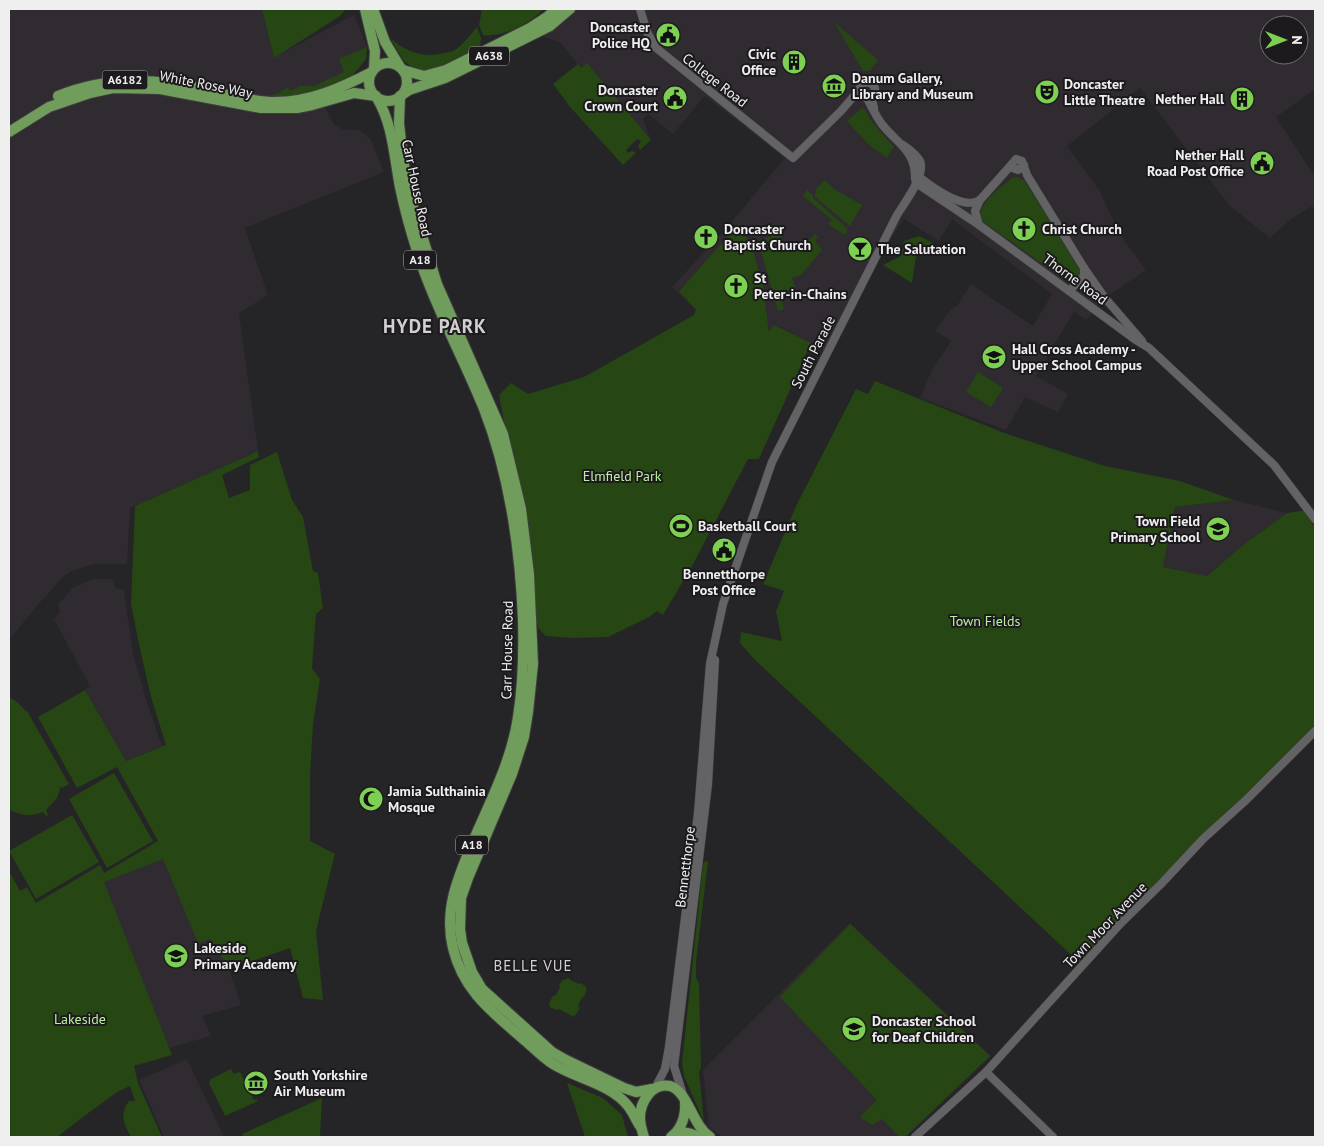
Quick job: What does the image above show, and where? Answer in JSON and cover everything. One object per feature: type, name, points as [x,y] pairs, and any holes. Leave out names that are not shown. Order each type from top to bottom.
[{"type":"highway","points":[[365,9],[375,51],[370,88],[377,97],[388,101],[402,95],[407,79],[385,42],[373,9]]},
{"type":"highway","name":"A638","points":[[401,69],[424,76],[446,70],[530,28],[556,9]]},
{"type":"highway","name":"A638","points":[[402,95],[409,90],[445,78],[550,26],[570,9]]},
{"type":"highway","points":[[373,70],[386,63],[393,64],[401,69]]},
{"type":"highway","name":"White Rose Way","points":[[9,123],[52,98],[94,84],[145,80],[169,82],[249,100],[274,102],[304,100],[317,96],[373,70]]},
{"type":"highway","name":"White Rose Way","points":[[9,132],[49,107],[90,93],[113,88],[160,88],[261,108],[297,108],[354,93],[377,97]]},
{"type":"highway","name":"Carr House Road","points":[[402,95],[399,114],[401,140],[412,203],[422,241],[437,284],[503,434],[519,501],[529,574],[533,664],[524,737],[512,774],[461,898],[460,929],[462,943],[472,972],[482,989],[552,1052],[624,1088],[636,1092],[668,1086],[675,1088],[684,1096]]},
{"type":"highway","name":"Carr House Road","points":[[377,97],[383,106],[389,124],[400,187],[420,261],[484,410],[498,450],[506,480],[519,553],[524,644],[523,680],[515,735],[494,792],[459,874],[453,894],[450,928],[453,948],[458,964],[469,986],[476,997],[488,1009],[552,1063],[609,1090],[623,1100],[630,1108],[641,1133],[650,1137]]},
{"type":"highway","points":[[641,1133],[640,1116],[642,1106],[654,1089]]},
{"type":"highway","points":[[672,1136],[679,1129],[683,1119],[685,1108],[684,1096]]},
{"type":"highway","points":[[684,1096],[695,1120],[710,1137]]},
{"type":"highway","points":[[672,1136],[690,1132],[698,1137]]},
{"type":"street","name":"College Road","points":[[640,9],[646,32],[659,51],[793,158],[801,148],[841,111]]},
{"type":"street","points":[[871,82],[876,88],[868,97],[858,99],[841,111],[864,83],[871,82]]},
{"type":"street","points":[[859,90],[860,94],[868,97],[882,124],[902,145],[914,153],[920,161],[915,177],[947,196],[974,203],[980,200]]},
{"type":"street","name":"Thorne Road","points":[[980,200],[1012,164],[1013,168],[1017,170],[1024,165],[1030,181],[1084,268],[1114,311],[1145,344],[1274,465],[1315,519]]},
{"type":"street","name":"South Parade","points":[[766,475],[915,177]]},
{"type":"street","name":"Thorne Road","points":[[915,177],[1136,340],[1145,344]]},
{"type":"street","points":[[979,225],[975,211],[980,200]]},
{"type":"street","points":[[1069,291],[1084,276],[1084,268]]},
{"type":"street","name":"Bennetthorpe","points":[[654,1089],[665,1069],[669,1047],[698,813],[710,664],[723,604],[766,475]]},
{"type":"street","name":"Bennetthorpe","points":[[684,1096],[674,1066],[708,784],[716,641]]},
{"type":"street","name":"Town Moor Avenue","points":[[915,1137],[986,1072],[1120,924],[1203,839],[1245,801],[1315,731]]},
{"type":"street","points":[[986,1072],[1053,1137]]},
{"type":"shaded area","points":[[9,9],[262,9],[274,57],[354,15],[367,47],[366,58],[359,69],[351,75],[324,105],[334,125],[342,129],[357,130],[371,140],[384,172],[245,228],[268,295],[239,313],[258,451],[130,508],[127,564],[93,564],[70,572],[62,578],[9,640]]},
{"type":"shaded area","points":[[556,9],[1315,9],[1315,89],[1276,117],[1315,177],[1315,207],[1310,207],[1290,220],[1270,238],[1229,205],[1140,88],[1067,146],[1099,190],[1121,236],[1146,270],[1105,298],[1086,320],[1074,311],[1036,376],[1068,394],[1058,412],[1025,397],[1006,430],[920,398],[931,372],[951,341],[935,331],[951,309],[957,306],[971,284],[1033,326],[1052,294],[952,219],[939,241],[904,219],[873,265],[827,353],[775,325],[769,333],[763,285],[707,261],[679,290],[696,310],[672,287],[722,233],[785,158],[705,96],[673,134],[648,114],[643,119],[651,140],[586,64],[581,68],[560,42],[533,33]]},
{"type":"shaded area","name":"Town Field Primary School","points":[[1234,500],[1287,513],[1243,545],[1207,576],[1163,567],[1175,507]]},
{"type":"shaded area","points":[[93,579],[112,579],[116,588],[124,590],[133,654],[162,746],[126,761],[85,690],[90,686],[54,619],[60,612],[58,605],[74,587]]},
{"type":"shaded area","name":"Lakeside Primary Academy","points":[[164,858],[198,942],[210,939],[229,969],[241,1005],[202,1016],[211,1036],[169,1048],[103,882]]},
{"type":"shaded area","name":"Doncaster School for Deaf Children","points":[[850,923],[991,1056],[906,1137],[722,1137],[709,1127],[703,1070]]},
{"type":"shaded area","points":[[187,1059],[224,1137],[164,1137],[139,1080]]},
{"type":"green space","points":[[262,9],[346,9],[340,16],[274,58]]},
{"type":"green space","points":[[482,9],[543,9],[532,19],[507,32],[483,35],[479,25]]},
{"type":"green space","points":[[834,22],[878,60],[870,71],[863,71]]},
{"type":"green space","points":[[477,27],[481,38],[480,49],[433,71],[413,68],[404,61],[390,38],[415,53],[429,55],[455,50]]},
{"type":"green space","points":[[367,47],[366,59],[349,79],[313,95],[269,98],[271,95],[277,94],[288,87],[290,91],[300,86],[314,86],[344,72],[339,59]]},
{"type":"green space","points":[[587,63],[651,140],[640,150],[638,146],[641,141],[637,139],[626,150],[628,153],[632,151],[636,153],[623,165],[571,108],[553,84],[578,64],[581,68]]},
{"type":"green space","points":[[862,108],[894,147],[887,158],[868,144],[847,121]]},
{"type":"green space","points":[[1017,177],[1025,181],[1080,270],[1077,280],[1069,283],[984,222],[980,217],[984,205],[997,190],[1012,178]]},
{"type":"green space","points":[[825,180],[834,189],[862,205],[850,226],[815,197],[816,189]]},
{"type":"green space","points":[[807,190],[813,195],[813,198],[848,229],[845,235],[828,224],[832,220],[803,196]]},
{"type":"green space","name":"Elmfield Park","points":[[739,224],[752,248],[763,285],[769,332],[774,325],[811,343],[759,459],[748,459],[691,568],[663,615],[657,611],[649,617],[608,637],[573,638],[546,636],[539,629],[531,605],[521,513],[499,395],[511,383],[528,394],[584,377],[694,315],[696,310],[679,291]]},
{"type":"green space","points":[[774,224],[786,246],[794,242],[807,241],[815,234],[818,237],[815,241],[822,250],[801,275],[792,278],[795,288],[780,293],[784,309],[778,311],[758,241],[772,236],[769,227]]},
{"type":"green space","points":[[919,236],[935,244],[932,252],[922,253],[916,257],[912,283],[883,265],[901,256],[904,241]]},
{"type":"green space","points":[[978,372],[1003,388],[991,407],[966,392]]},
{"type":"green space","name":"Town Fields","points":[[875,381],[1004,433],[1105,466],[1180,481],[1234,500],[1175,507],[1163,567],[1207,576],[1243,545],[1287,513],[1307,510],[1315,528],[1315,725],[1245,801],[1081,964],[755,660],[740,643],[741,632],[782,641],[776,611],[784,591],[763,584],[797,504],[856,389],[868,394]]},
{"type":"green space","name":"Lakeside","points":[[258,451],[259,457],[222,475],[229,498],[250,490],[250,465],[277,452],[292,500],[303,517],[313,571],[318,573],[323,608],[316,614],[312,668],[320,679],[313,725],[310,776],[310,841],[335,854],[316,931],[323,1000],[303,998],[290,948],[229,969],[210,939],[198,943],[163,859],[104,882],[172,1055],[134,1066],[138,1083],[162,1137],[131,1137],[123,1115],[129,1101],[135,1101],[130,1086],[117,1092],[57,1137],[9,1137],[9,871],[20,891],[27,887],[36,903],[100,865],[104,873],[158,841],[117,767],[77,788],[38,717],[85,690],[126,761],[166,745],[151,697],[131,604],[135,506]]},
{"type":"green space","points":[[9,697],[27,711],[69,784],[62,788],[61,786],[57,798],[46,810],[48,815],[46,816],[43,812],[26,815],[9,809]]},
{"type":"green space","points":[[114,773],[153,841],[107,868],[69,799]]},
{"type":"green space","points":[[72,815],[99,862],[36,899],[9,851]]},
{"type":"green space","points":[[708,861],[696,962],[696,978],[699,983],[701,1067],[699,1072],[704,1122],[684,1076],[682,1063],[703,864]]},
{"type":"green space","points":[[850,924],[990,1056],[905,1137],[899,1137],[882,1119],[872,1125],[860,1117],[877,1100],[780,997]]},
{"type":"green space","points":[[569,978],[579,984],[581,983],[587,989],[578,1006],[580,1008],[574,1017],[559,1009],[556,1010],[550,1007],[549,1003],[553,996],[556,995],[560,987],[559,985],[563,980]]},
{"type":"green space","points":[[231,1069],[234,1074],[240,1072],[254,1100],[257,1099],[258,1101],[225,1116],[209,1083],[211,1079]]},
{"type":"green space","points":[[567,1083],[603,1098],[622,1115],[628,1137],[585,1137]]},
{"type":"green space","points":[[322,1098],[320,1137],[244,1137],[242,1134]]},
{"type":"place","name":"Doncaster Police HQ","points":[[668,35]]},
{"type":"place","name":"Civic Office","points":[[794,62]]},
{"type":"place","name":"Danum Gallery, Library and Museum","points":[[834,86]]},
{"type":"place","name":"Doncaster Little Theatre","points":[[1047,92]]},
{"type":"place","name":"Doncaster Crown Court","points":[[675,98]]},
{"type":"place","name":"Nether Hall","points":[[1242,99]]},
{"type":"place","name":"Nether Hall Road Post Office","points":[[1262,163]]},
{"type":"place","name":"Christ Church","points":[[1024,229]]},
{"type":"place","name":"Doncaster Baptist Church","points":[[706,237]]},
{"type":"place","name":"The Salutation","points":[[860,249]]},
{"type":"place","name":"St Peter-in-Chains","points":[[736,286]]},
{"type":"place","name":"Hall Cross Academy - Upper School Campus","points":[[994,357]]},
{"type":"place","name":"Basketball Court","points":[[681,526]]},
{"type":"place","name":"Town Field Primary School","points":[[1218,529]]},
{"type":"place","name":"Bennetthorpe Post Office","points":[[724,550]]},
{"type":"place","name":"Jamia Sulthainia Mosque","points":[[371,799]]},
{"type":"place","name":"Lakeside Primary Academy","points":[[176,956]]},
{"type":"place","name":"Doncaster School for Deaf Children","points":[[854,1029]]},
{"type":"place","name":"South Yorkshire Air Museum","points":[[256,1083]]},
{"type":"district","name":"HYDE PARK","points":[[435,326]]},
{"type":"district","name":"BELLE VUE","points":[[533,966]]}]
